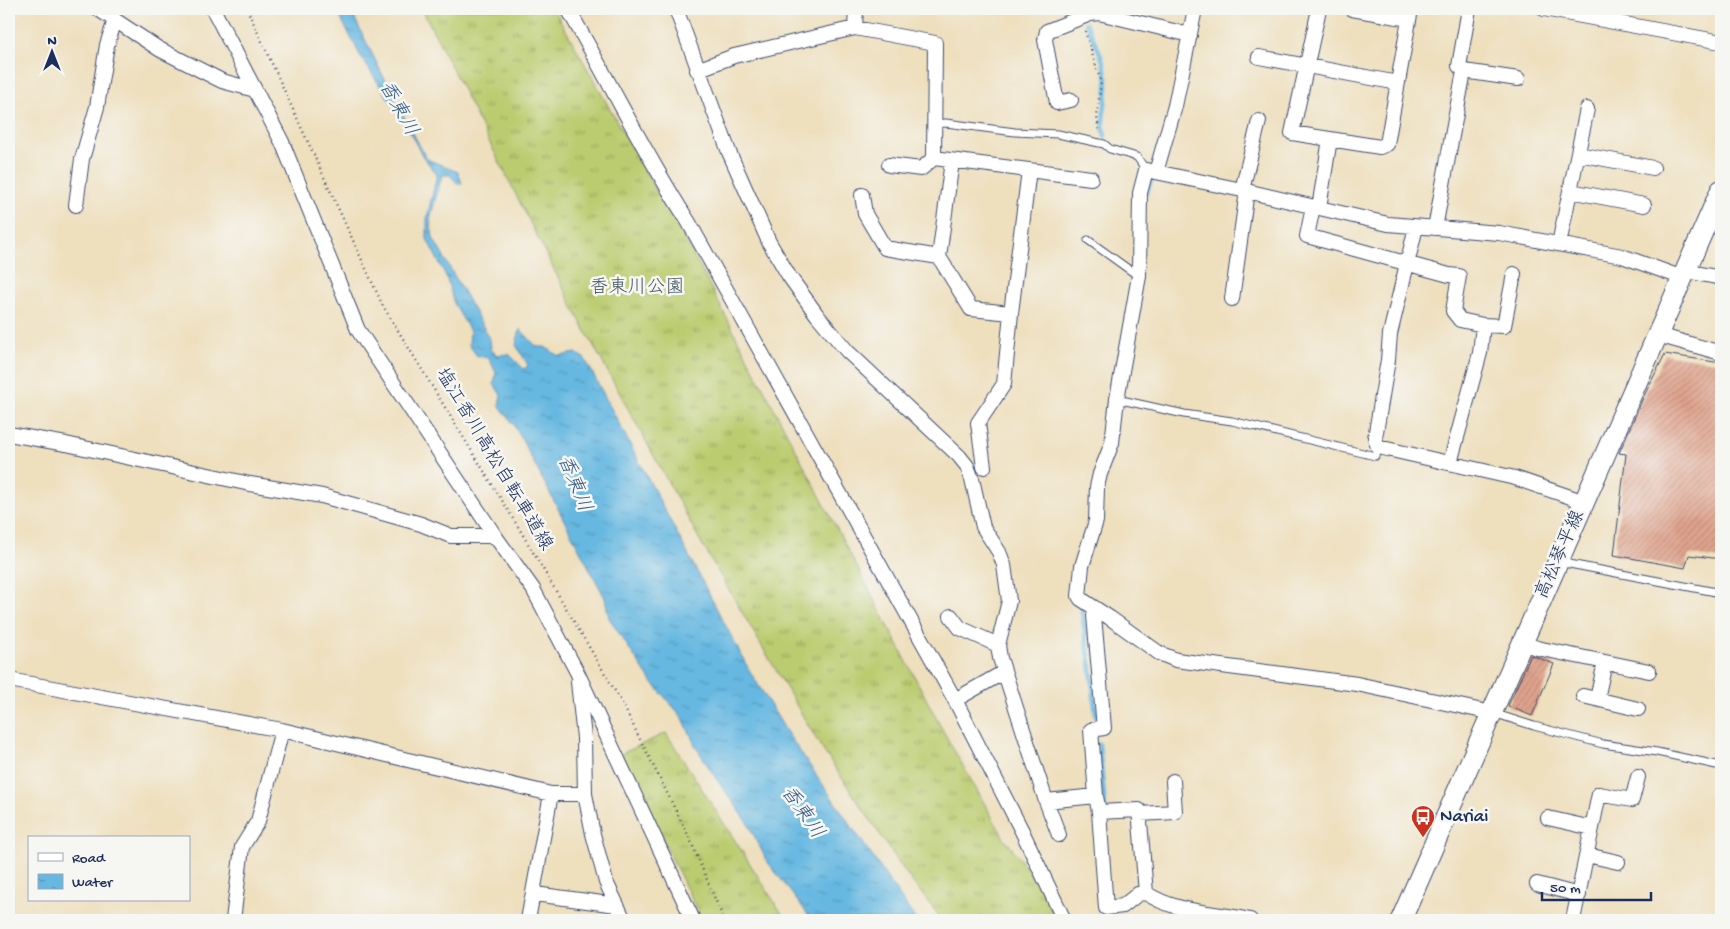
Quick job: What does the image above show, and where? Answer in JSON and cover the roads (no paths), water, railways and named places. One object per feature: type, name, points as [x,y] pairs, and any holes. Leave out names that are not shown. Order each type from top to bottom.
[{"type":"main road","name":"高松琴平線","points":[[1401,920],[1721,190]]},
{"type":"street","points":[[98,9],[159,49],[222,81],[255,90]]},
{"type":"street","points":[[213,9],[282,142],[358,330],[495,536],[533,589],[577,672],[693,920]]},
{"type":"street","points":[[568,9],[601,66],[661,179],[693,229],[956,700],[1064,920]]},
{"type":"street","points":[[676,9],[729,152],[754,212],[769,242],[790,276],[817,315],[847,351],[967,466],[983,527],[999,552],[1004,565],[1008,601],[998,645],[1004,672],[1059,835]]},
{"type":"street","points":[[855,28],[856,9]]},
{"type":"street","points":[[1195,9],[1175,106],[1151,171],[1140,193],[1139,276],[1121,400],[1112,443],[1100,474],[1096,521],[1082,566],[1079,596],[1159,653],[1176,660],[1357,684],[1492,713]]},
{"type":"street","points":[[1320,9],[1292,133],[1380,147],[1387,144],[1410,14],[1352,9]]},
{"type":"street","points":[[1469,9],[1459,66],[1464,71],[1518,79]]},
{"type":"street","points":[[1544,9],[1721,42]]},
{"type":"street","points":[[1071,100],[1057,103],[1045,40],[1047,31],[1090,14],[1100,13],[1190,35]]},
{"type":"street","points":[[76,205],[82,159],[97,107],[107,45],[116,20]]},
{"type":"street","points":[[698,70],[743,54],[855,28],[935,42],[934,158]]},
{"type":"street","points":[[1259,57],[1398,83]]},
{"type":"street","points":[[1435,228],[1464,71]]},
{"type":"street","points":[[1559,244],[1587,109]]},
{"type":"street","points":[[1232,299],[1244,190],[1259,121]]},
{"type":"street","points":[[1330,139],[1316,207],[1307,236],[1459,276],[1453,311],[1460,320],[1483,325],[1504,326],[1514,274]]},
{"type":"street","points":[[1578,154],[1653,168]]},
{"type":"street","points":[[890,165],[920,169],[934,158],[1091,178]]},
{"type":"street","points":[[952,161],[939,257],[971,309],[1011,314]]},
{"type":"street","points":[[984,467],[978,423],[1004,384],[1029,170]]},
{"type":"street","points":[[1151,171],[1244,190],[1388,224],[1499,233],[1622,256],[1684,274],[1721,278]]},
{"type":"street","points":[[1570,191],[1644,205]]},
{"type":"street","points":[[862,195],[865,214],[885,248],[939,257]]},
{"type":"street","points":[[1416,227],[1390,334],[1388,360],[1375,438],[1378,447],[1515,478],[1585,502]]},
{"type":"street","points":[[1450,463],[1480,353],[1483,325]]},
{"type":"street","points":[[1658,334],[1721,353]]},
{"type":"street","points":[[9,434],[66,444],[250,484],[322,496],[421,524],[451,536],[495,536]]},
{"type":"street","points":[[1087,603],[1094,616],[1104,728],[1091,730],[1096,796],[1103,812],[1106,908],[1123,906],[1138,894],[1146,893],[1155,900],[1179,907],[1250,920]]},
{"type":"street","points":[[952,616],[960,628],[998,645]]},
{"type":"street","points":[[1522,644],[1649,671]]},
{"type":"street","points":[[1605,662],[1590,698],[1638,709]]},
{"type":"street","points":[[577,672],[584,738],[585,794],[593,834],[606,882],[624,920]]},
{"type":"street","points":[[956,700],[1004,672]]},
{"type":"street","points":[[9,680],[282,730],[551,794],[585,794]]},
{"type":"street","points":[[233,920],[242,847],[258,821],[282,730]]},
{"type":"street","points":[[1573,920],[1599,794],[1632,800],[1638,777]]},
{"type":"street","points":[[1140,814],[1175,812],[1173,781]]},
{"type":"street","points":[[528,920],[551,794]]},
{"type":"street","points":[[1046,800],[1096,796]]},
{"type":"street","points":[[1103,812],[1139,810],[1146,893]]},
{"type":"street","points":[[1548,818],[1592,828]]},
{"type":"street","points":[[1586,855],[1618,862]]},
{"type":"street","points":[[1537,884],[1578,895]]},
{"type":"street","points":[[542,895],[617,905]]},
{"type":"lane","points":[[934,124],[946,123],[1015,132],[1058,134],[1104,144],[1110,150],[1137,157],[1151,171]]},
{"type":"lane","points":[[1088,240],[1139,276]]},
{"type":"lane","points":[[1121,400],[1184,414],[1232,421],[1374,456],[1378,447]]},
{"type":"lane","points":[[1559,562],[1721,593]]},
{"type":"lane","points":[[1492,713],[1603,744],[1657,752],[1721,766]]},
{"type":"water","name":"香東川","points":[[336,9],[350,9],[395,100],[427,159],[458,172],[462,183],[458,184],[450,175],[442,175],[430,219],[433,238],[490,339],[491,349],[497,355],[509,354],[524,369],[528,365],[516,345],[520,329],[537,347],[545,347],[559,356],[576,353],[585,359],[748,668],[786,731],[916,920],[812,920],[767,861],[746,820],[696,747],[683,718],[650,680],[609,618],[605,598],[514,425],[499,405],[501,395],[494,384],[496,373],[489,358],[477,356],[469,345],[470,331],[454,304],[446,276],[427,239],[427,218],[437,174],[423,157],[406,125],[361,57]]},
{"type":"waterway","points":[[1086,23],[1105,69],[1107,85],[1103,123],[1105,136]]},
{"type":"waterway","points":[[1147,192],[1152,179]]},
{"type":"waterway","points":[[1083,605],[1082,613],[1096,716]]},
{"type":"waterway","points":[[1099,744],[1105,808]]},
{"type":"waterway","points":[[1112,910],[1113,920]]},
{"type":"place","name":"Nariai","points":[[1423,838]]},
{"type":"park label","name":"香東川公園","points":[[637,288]]}]
